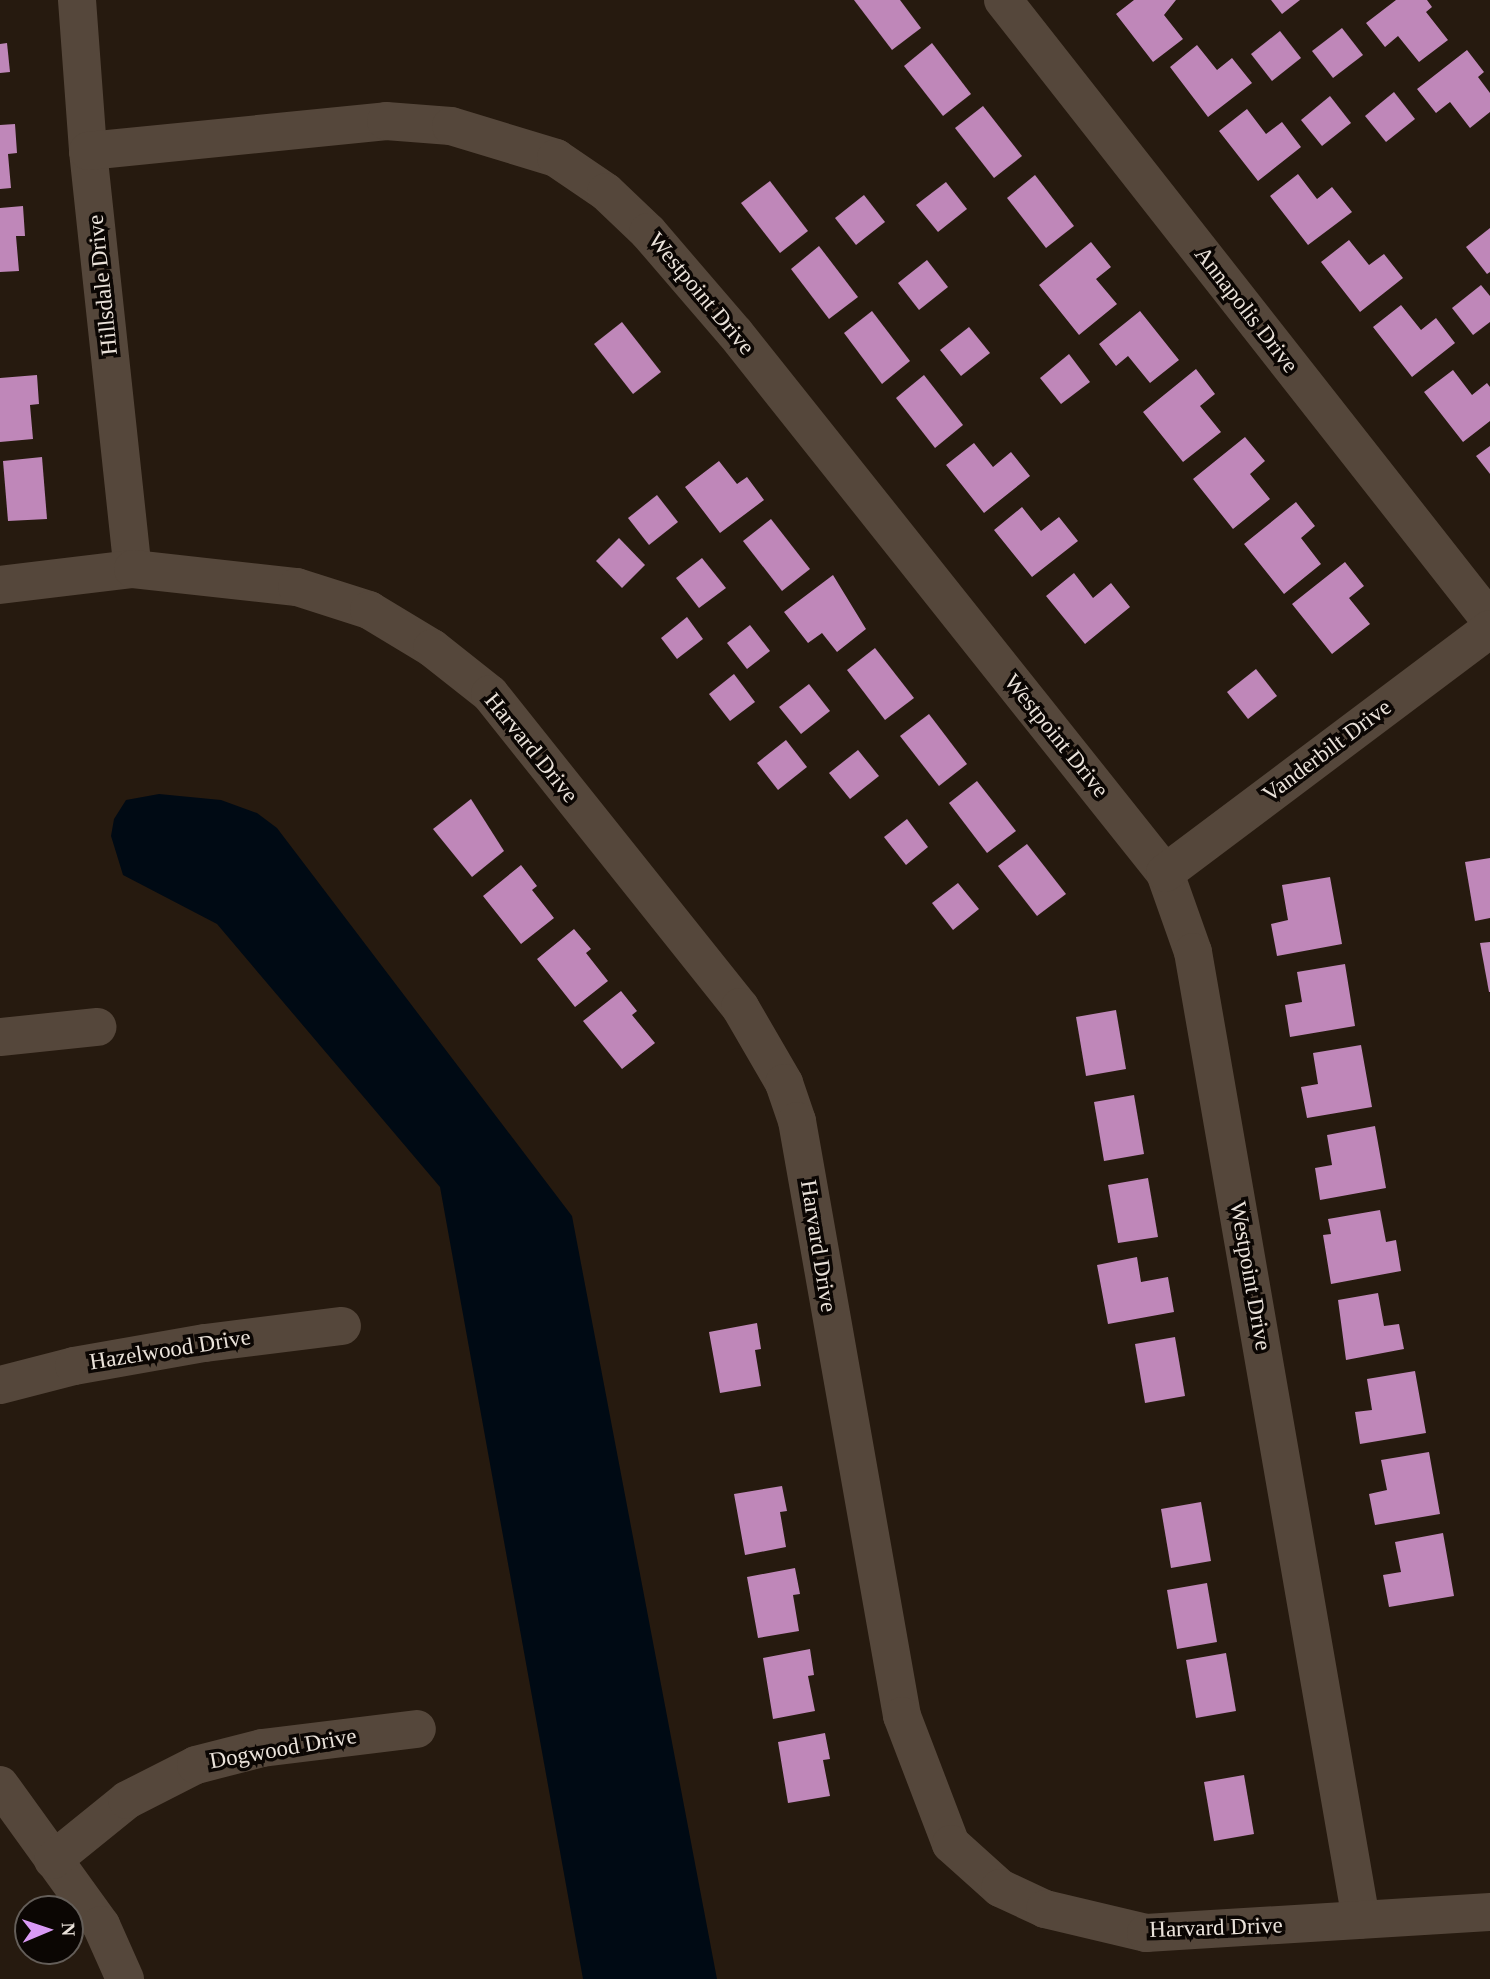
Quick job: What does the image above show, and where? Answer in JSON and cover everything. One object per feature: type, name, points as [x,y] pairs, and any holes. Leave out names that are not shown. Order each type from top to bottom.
[{"type":"street","name":"Hillsdale Drive","points":[[78,0],[88,150],[133,569]]},
{"type":"street","name":"Annapolis Drive","points":[[1003,0],[1490,620]]},
{"type":"street","name":"Westpoint Drive","points":[[88,150],[386,121],[451,126],[556,158],[606,192],[640,224],[718,312],[1165,873],[1193,952],[1361,1920]]},
{"type":"street","name":"Harvard Drive","points":[[0,585],[133,569],[297,587],[369,610],[432,648],[490,694],[740,1007],[765,1046],[797,1121],[902,1716],[951,1844],[1000,1888],[1045,1909],[1146,1933],[1490,1912]]},
{"type":"street","name":"Vanderbilt Drive","points":[[1165,873],[1490,629]]},
{"type":"street","points":[[0,1037],[97,1027]]},
{"type":"street","name":"Hazelwood Drive","points":[[0,1385],[74,1366],[191,1345],[342,1326]]},
{"type":"street","name":"Dogwood Drive","points":[[53,1860],[127,1800],[196,1765],[262,1748],[417,1729]]},
{"type":"street","points":[[0,1785],[101,1925],[125,1979]]},
{"type":"shaded area","points":[[159,794],[221,800],[257,813],[277,828],[572,1216],[717,1979],[583,1979],[440,1187],[217,924],[123,875],[111,836],[114,819],[126,800]]},
{"type":"building","points":[[854,0],[900,0],[921,28],[892,50]]},
{"type":"building","points":[[1134,0],[1176,0],[1164,15],[1183,39],[1153,62],[1116,14]]},
{"type":"building","points":[[1271,0],[1300,0],[1282,14]]},
{"type":"building","points":[[1396,0],[1427,0],[1432,7],[1426,12],[1448,40],[1419,62],[1398,36],[1385,47],[1366,23]]},
{"type":"building","points":[[1342,28],[1363,55],[1333,78],[1312,51]]},
{"type":"building","points":[[1280,31],[1301,58],[1272,81],[1251,54]]},
{"type":"building","points":[[7,43],[10,72],[0,73],[0,44]]},
{"type":"building","points":[[932,43],[971,94],[943,116],[904,66]]},
{"type":"building","points":[[1197,45],[1217,70],[1232,58],[1252,83],[1208,117],[1170,67]]},
{"type":"building","points":[[1467,50],[1484,72],[1478,77],[1490,93],[1490,112],[1470,128],[1450,102],[1436,113],[1417,89]]},
{"type":"building","points":[[1394,92],[1415,119],[1386,142],[1365,116]]},
{"type":"building","points":[[1330,96],[1351,123],[1322,146],[1301,120]]},
{"type":"building","points":[[983,106],[1022,156],[994,178],[955,128]]},
{"type":"building","points":[[1247,109],[1266,134],[1282,122],[1301,147],[1258,181],[1219,131]]},
{"type":"building","points":[[15,124],[17,153],[8,154],[11,188],[0,189],[0,125]]},
{"type":"building","points":[[1298,174],[1317,199],[1332,187],[1352,212],[1308,245],[1270,196]]},
{"type":"building","points":[[1035,175],[1074,226],[1046,248],[1007,198]]},
{"type":"building","points":[[770,181],[808,231],[780,253],[741,203]]},
{"type":"building","points":[[946,182],[967,209],[938,232],[916,205]]},
{"type":"building","points":[[864,195],[885,222],[856,245],[835,218]]},
{"type":"building","points":[[23,206],[25,236],[16,236],[19,271],[0,272],[0,208]]},
{"type":"building","points":[[1490,228],[1490,272],[1487,274],[1466,247]]},
{"type":"building","points":[[1349,240],[1369,265],[1384,254],[1403,278],[1360,312],[1321,262]]},
{"type":"building","points":[[1091,242],[1111,267],[1096,279],[1117,304],[1079,335],[1039,285]]},
{"type":"building","points":[[819,246],[858,297],[829,319],[791,269]]},
{"type":"building","points":[[927,260],[948,287],[919,310],[898,283]]},
{"type":"building","points":[[1481,285],[1490,296],[1490,322],[1473,335],[1452,308]]},
{"type":"building","points":[[1401,305],[1421,330],[1436,318],[1455,343],[1412,377],[1373,327]]},
{"type":"building","points":[[872,311],[910,361],[882,384],[844,333]]},
{"type":"building","points":[[1140,311],[1179,360],[1150,383],[1128,356],[1116,366],[1099,344]]},
{"type":"building","points":[[622,322],[661,372],[633,394],[594,344]]},
{"type":"building","points":[[969,327],[990,353],[961,376],[940,350]]},
{"type":"building","points":[[1069,354],[1090,382],[1061,404],[1040,378]]},
{"type":"building","points":[[1196,369],[1215,394],[1200,406],[1221,432],[1183,462],[1143,412]]},
{"type":"building","points":[[1453,370],[1472,395],[1487,383],[1490,387],[1490,421],[1463,442],[1424,392]]},
{"type":"building","points":[[37,375],[39,404],[30,405],[33,439],[0,442],[0,378]]},
{"type":"building","points":[[924,375],[963,425],[935,448],[896,398]]},
{"type":"building","points":[[1245,437],[1265,461],[1250,474],[1270,499],[1233,529],[1193,479]]},
{"type":"building","points":[[974,443],[993,467],[1011,452],[1030,476],[984,513],[946,465]]},
{"type":"building","points":[[1490,446],[1490,474],[1476,456]]},
{"type":"building","points":[[42,457],[47,519],[8,521],[3,461]]},
{"type":"building","points":[[719,461],[737,484],[747,477],[764,500],[720,533],[685,487]]},
{"type":"building","points":[[657,495],[678,522],[649,545],[628,518]]},
{"type":"building","points":[[1296,502],[1315,526],[1301,538],[1321,564],[1284,594],[1244,544]]},
{"type":"building","points":[[1022,507],[1041,531],[1059,517],[1078,541],[1032,577],[994,530]]},
{"type":"building","points":[[771,519],[810,569],[782,591],[743,541]]},
{"type":"building","points":[[619,538],[645,565],[622,588],[596,561]]},
{"type":"building","points":[[702,558],[726,588],[699,608],[676,578]]},
{"type":"building","points":[[1345,562],[1364,586],[1349,598],[1370,624],[1332,654],[1292,604]]},
{"type":"building","points":[[1074,573],[1093,598],[1111,583],[1130,607],[1085,644],[1046,596]]},
{"type":"building","points":[[833,575],[866,629],[837,652],[822,633],[808,643],[784,612]]},
{"type":"building","points":[[687,617],[703,639],[677,659],[661,638]]},
{"type":"building","points":[[750,625],[770,651],[747,669],[727,643]]},
{"type":"building","points":[[875,648],[914,698],[885,720],[847,670]]},
{"type":"building","points":[[1256,669],[1277,696],[1248,719],[1227,692]]},
{"type":"building","points":[[734,674],[755,702],[730,721],[709,694]]},
{"type":"building","points":[[809,684],[830,711],[801,734],[779,707]]},
{"type":"building","points":[[929,714],[967,764],[939,786],[900,736]]},
{"type":"building","points":[[786,740],[807,767],[778,790],[757,763]]},
{"type":"building","points":[[858,750],[879,776],[850,799],[829,773]]},
{"type":"building","points":[[977,781],[1016,831],[987,853],[949,803]]},
{"type":"building","points":[[471,799],[504,851],[472,877],[433,829]]},
{"type":"building","points":[[907,819],[928,847],[906,865],[884,837]]},
{"type":"building","points":[[1027,844],[1066,894],[1037,916],[998,866]]},
{"type":"building","points":[[1490,858],[1490,918],[1475,921],[1465,862]]},
{"type":"building","points":[[521,865],[537,886],[532,890],[554,918],[521,944],[483,896]]},
{"type":"building","points":[[1330,877],[1342,944],[1277,956],[1271,924],[1288,920],[1282,885]]},
{"type":"building","points":[[958,883],[979,909],[953,930],[932,903]]},
{"type":"building","points":[[574,929],[591,949],[586,953],[608,981],[575,1007],[537,959]]},
{"type":"building","points":[[1490,942],[1490,992],[1489,992],[1480,943]]},
{"type":"building","points":[[1345,964],[1355,1026],[1290,1037],[1285,1005],[1302,1002],[1297,972]]},
{"type":"building","points":[[621,991],[637,1011],[632,1015],[655,1043],[622,1069],[583,1021]]},
{"type":"building","points":[[1116,1010],[1126,1069],[1086,1076],[1076,1017]]},
{"type":"building","points":[[1361,1045],[1372,1107],[1307,1118],[1301,1087],[1318,1084],[1313,1053]]},
{"type":"building","points":[[1134,1095],[1144,1154],[1104,1161],[1094,1102]]},
{"type":"building","points":[[1375,1126],[1386,1188],[1320,1200],[1315,1168],[1332,1165],[1327,1135]]},
{"type":"building","points":[[1148,1178],[1158,1237],[1118,1243],[1108,1185]]},
{"type":"building","points":[[1380,1210],[1386,1242],[1396,1240],[1401,1271],[1331,1284],[1323,1235],[1331,1234],[1328,1219]]},
{"type":"building","points":[[1137,1257],[1141,1282],[1168,1277],[1174,1312],[1108,1324],[1097,1265]]},
{"type":"building","points":[[1378,1293],[1384,1326],[1399,1324],[1404,1349],[1346,1360],[1338,1300]]},
{"type":"building","points":[[757,1323],[761,1349],[755,1350],[761,1386],[720,1393],[709,1332]]},
{"type":"building","points":[[1175,1337],[1185,1396],[1145,1403],[1135,1344]]},
{"type":"building","points":[[1415,1371],[1426,1433],[1360,1444],[1355,1412],[1372,1410],[1367,1379]]},
{"type":"building","points":[[1429,1452],[1440,1514],[1375,1525],[1369,1494],[1387,1490],[1381,1460]]},
{"type":"building","points":[[782,1486],[787,1511],[780,1512],[786,1547],[745,1555],[734,1494]]},
{"type":"building","points":[[1201,1502],[1211,1561],[1171,1568],[1161,1509]]},
{"type":"building","points":[[1443,1533],[1454,1596],[1389,1607],[1383,1575],[1401,1572],[1395,1542]]},
{"type":"building","points":[[795,1568],[800,1594],[793,1595],[799,1631],[758,1638],[747,1577]]},
{"type":"building","points":[[1207,1583],[1217,1642],[1177,1649],[1167,1590]]},
{"type":"building","points":[[810,1649],[814,1675],[808,1676],[815,1711],[773,1719],[763,1658]]},
{"type":"building","points":[[1226,1653],[1236,1711],[1196,1718],[1186,1660]]},
{"type":"building","points":[[825,1733],[830,1759],[823,1760],[830,1796],[788,1803],[778,1742]]},
{"type":"building","points":[[1244,1775],[1254,1834],[1214,1841],[1204,1782]]}]
